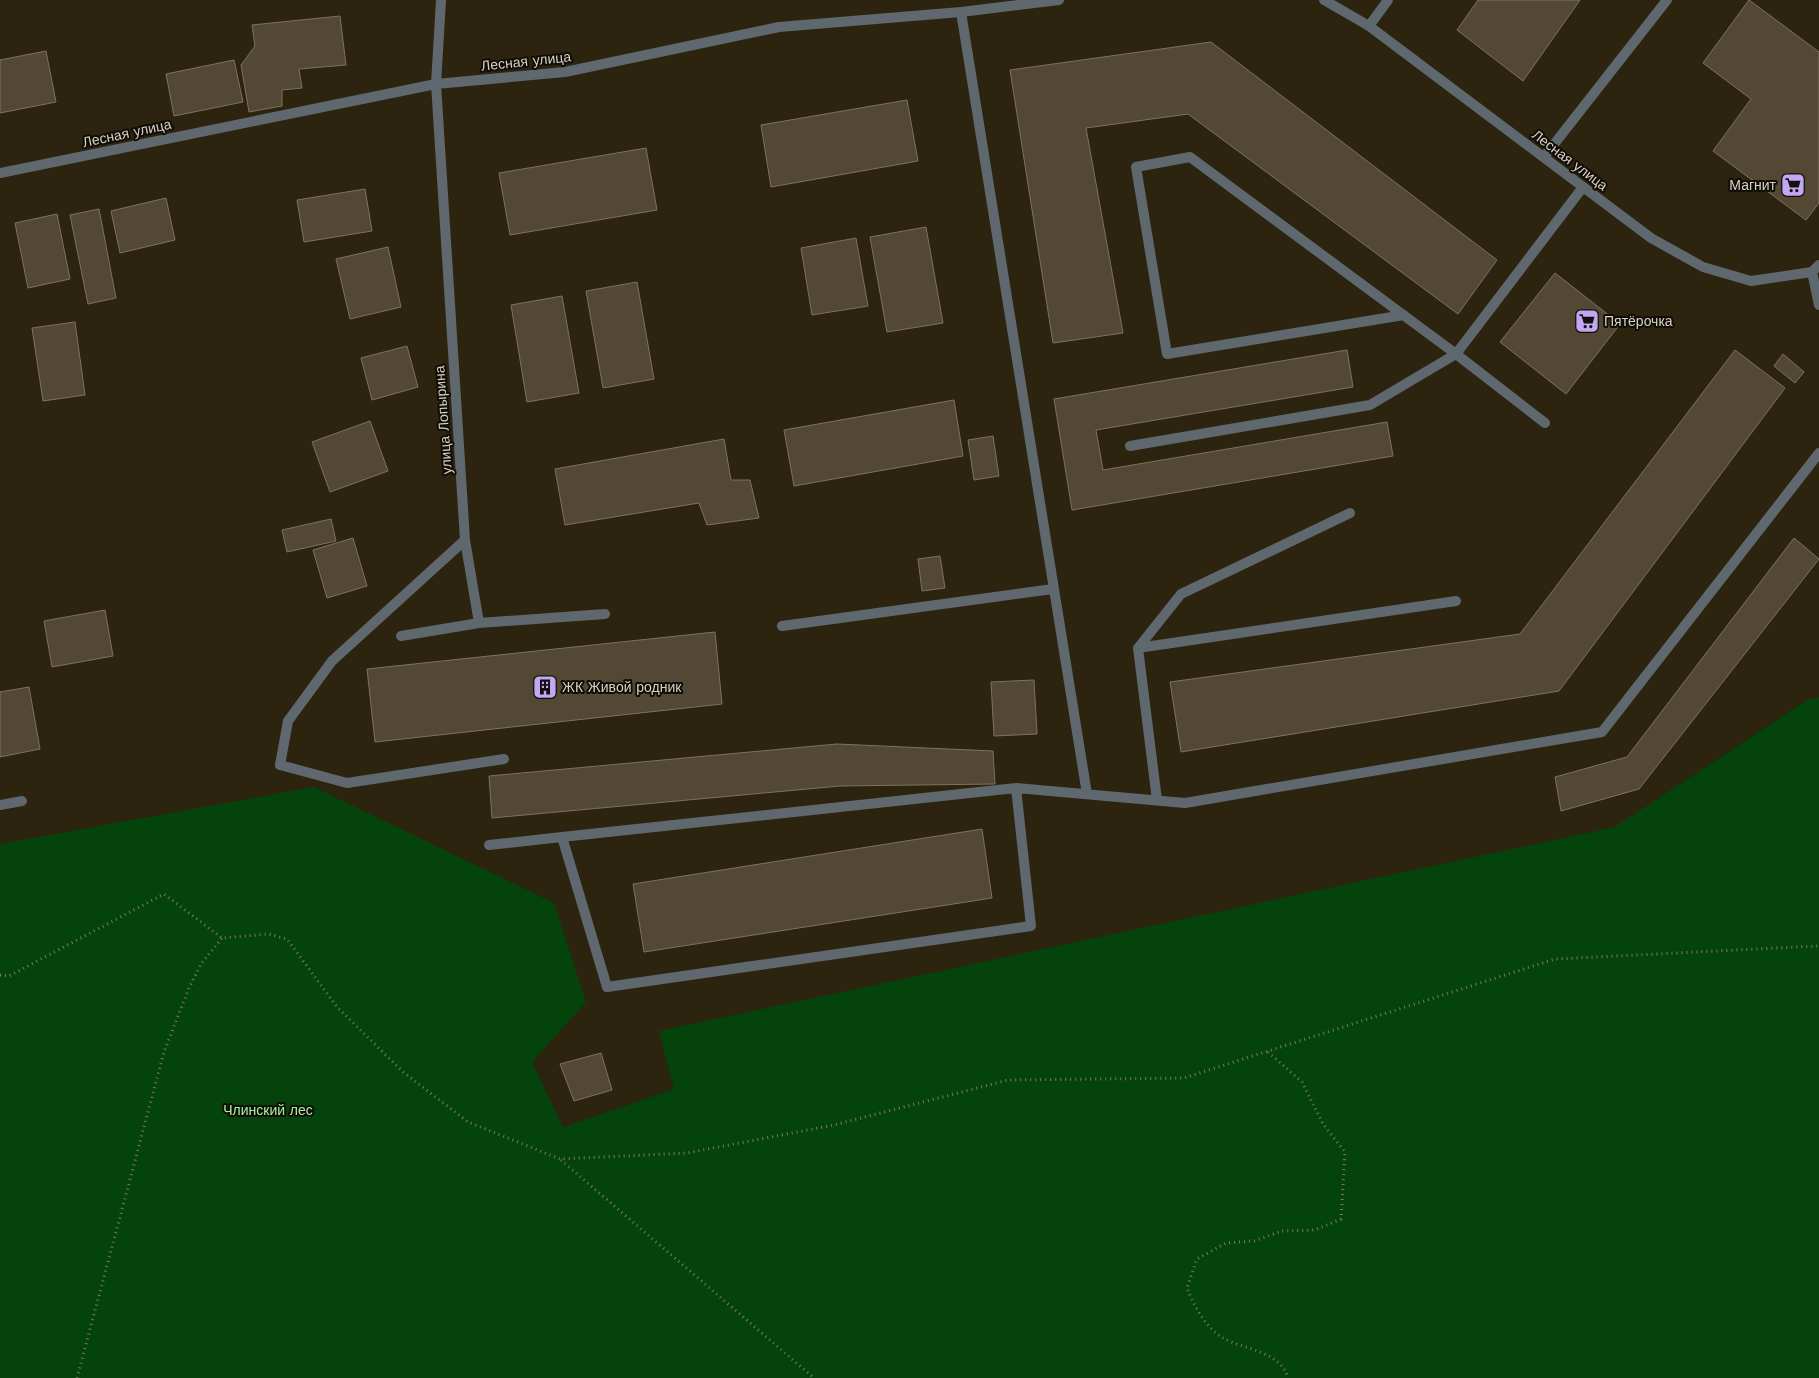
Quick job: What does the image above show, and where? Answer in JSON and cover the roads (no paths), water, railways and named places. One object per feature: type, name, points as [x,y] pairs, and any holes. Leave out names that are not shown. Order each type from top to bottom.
[{"type":"street","name":"улица Лопырина","points":[[441,0],[436,84],[465,540],[479,623]]},
{"type":"street","name":"Лесная улица","points":[[0,174],[436,84],[565,72],[779,27],[961,12],[1025,2],[1059,0]]},
{"type":"street","name":"Лесная улица","points":[[1324,0],[1369,26],[1651,238],[1703,267],[1751,281],[1816,268]]},
{"type":"street","points":[[1369,26],[1388,0]]},
{"type":"street","points":[[1544,157],[1667,0]]},
{"type":"street","points":[[961,12],[1087,794]]},
{"type":"street","points":[[1404,315],[1167,354],[1136,167],[1190,157],[1404,315],[1545,423]]},
{"type":"street","points":[[1130,446],[1370,406],[1456,354],[1583,187]]},
{"type":"street","points":[[1816,268],[1819,305]]},
{"type":"street","points":[[489,845],[1016,788],[1185,803],[1602,732],[1819,453]]},
{"type":"street","points":[[1157,800],[1138,648],[1181,594],[1350,513]]},
{"type":"street","points":[[465,540],[332,661],[288,721],[280,765],[347,783],[504,759]]},
{"type":"street","points":[[782,626],[1053,589]]},
{"type":"street","points":[[1138,648],[1456,601]]},
{"type":"street","points":[[401,636],[479,623],[606,614]]},
{"type":"street","points":[[562,837],[607,987],[1031,926],[1016,788]]},
{"type":"street","points":[[0,805],[22,801]]},
{"type":"place","name":"Магнит","points":[[1793,185]]},
{"type":"place","name":"Пятёрочка","points":[[1587,321]]},
{"type":"place","name":"ЖК Живой родник","points":[[545,687]]},
{"type":"park label","name":"Члинский лес","points":[[268,1110]]}]
